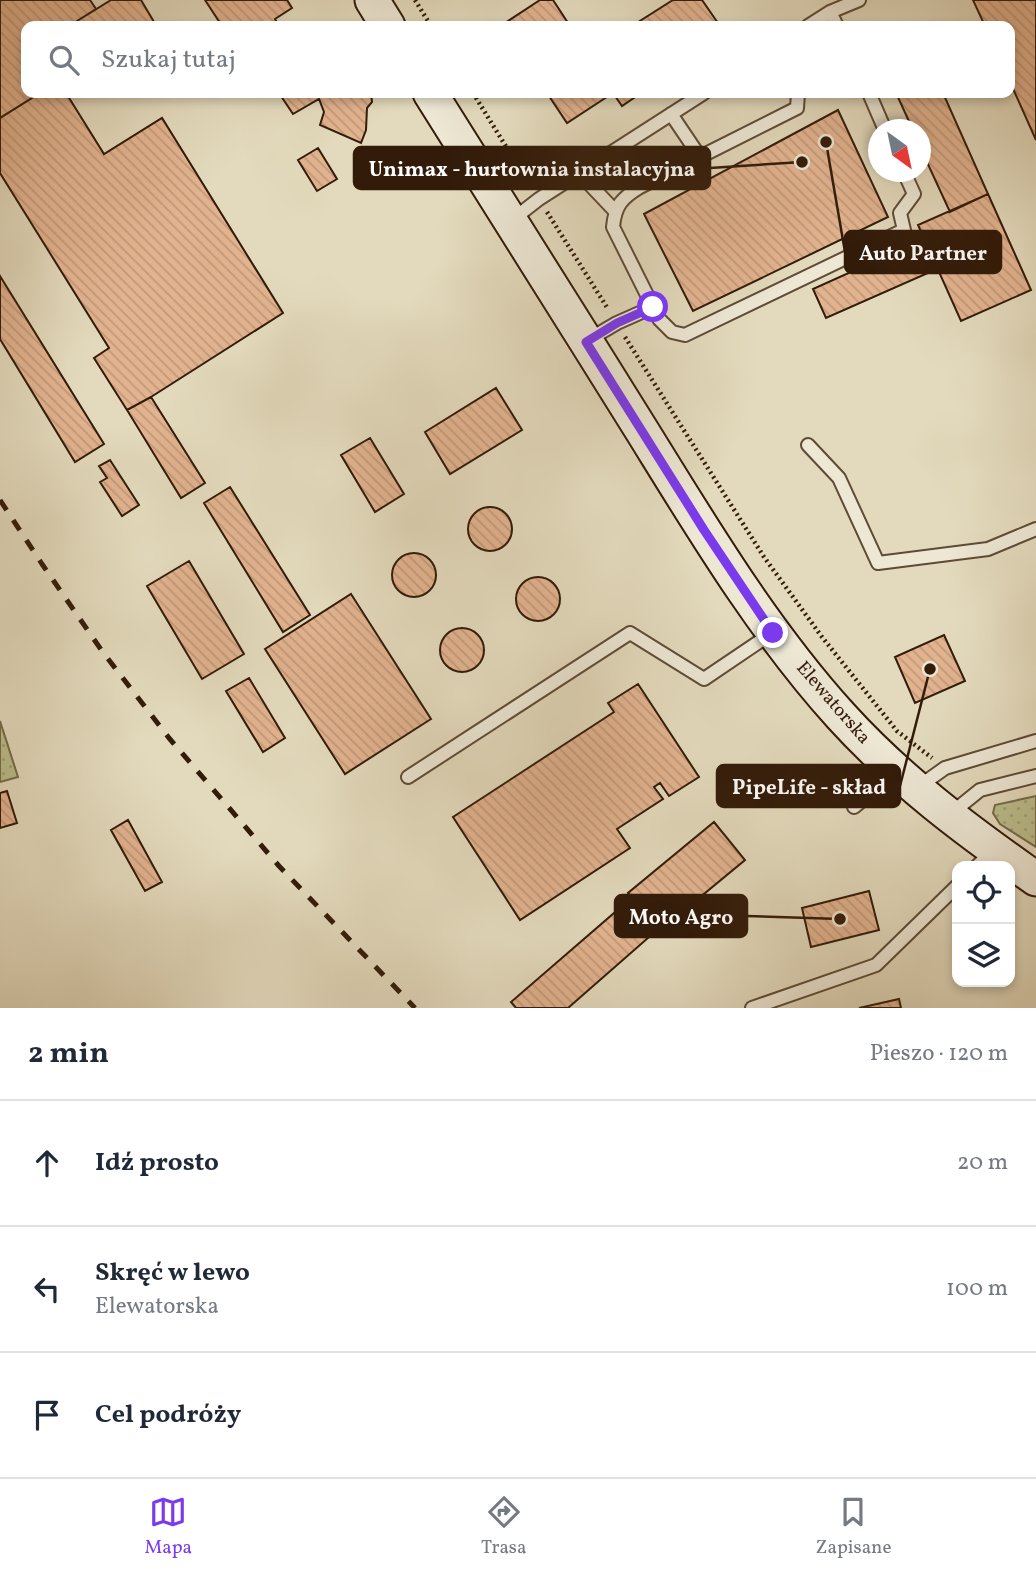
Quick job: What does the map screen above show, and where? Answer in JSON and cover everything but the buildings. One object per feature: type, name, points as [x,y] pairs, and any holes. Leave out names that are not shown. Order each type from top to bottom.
[{"type":"street","points":[[372,0],[385,21]]},
{"type":"street","name":"Elewatorska","points":[[433,98],[704,530],[773,633],[841,716],[906,781],[949,816],[985,858],[1036,879]]},
{"type":"lane","points":[[816,21],[859,0]]},
{"type":"lane","points":[[830,12],[834,21]]},
{"type":"lane","points":[[510,221],[539,199],[696,98]]},
{"type":"lane","points":[[798,98],[797,108],[625,196],[615,211],[613,227],[659,319],[672,332],[685,335],[904,230],[900,213],[915,194],[909,182]]},
{"type":"lane","points":[[871,98],[880,119]]},
{"type":"lane","points":[[671,114],[700,157]]},
{"type":"lane","points":[[579,173],[615,211]]},
{"type":"lane","points":[[586,342],[617,323],[653,307]]},
{"type":"lane","points":[[808,445],[839,478],[878,563],[988,549],[1036,529]]},
{"type":"lane","points":[[408,777],[631,633],[704,679],[773,633]]},
{"type":"lane","points":[[854,807],[906,781],[1036,741]]},
{"type":"lane","points":[[949,816],[981,790],[1036,776]]},
{"type":"lane","points":[[752,1008],[876,965],[952,891]]},
{"type":"path","points":[[415,0],[428,21]]},
{"type":"path","points":[[476,98],[764,557],[822,637],[897,731],[945,768]]},
{"type":"green space","points":[[0,721],[18,777],[0,782]]},
{"type":"green space","points":[[1036,796],[1036,847],[1000,824],[993,813],[995,805]]},
{"type":"railway","points":[[0,500],[102,651],[169,738],[279,866],[415,1008]]},
{"type":"place","name":"Auto Partner","points":[[826,142]]},
{"type":"place","name":"Unimax - hurtownia instalacyjna","points":[[802,162]]},
{"type":"place","name":"PipeLife - skład","points":[[930,669]]},
{"type":"place","name":"Moto Agro","points":[[840,919]]},
{"type":"route","points":[[653,307],[617,323],[586,342],[704,530],[773,633]]}]
